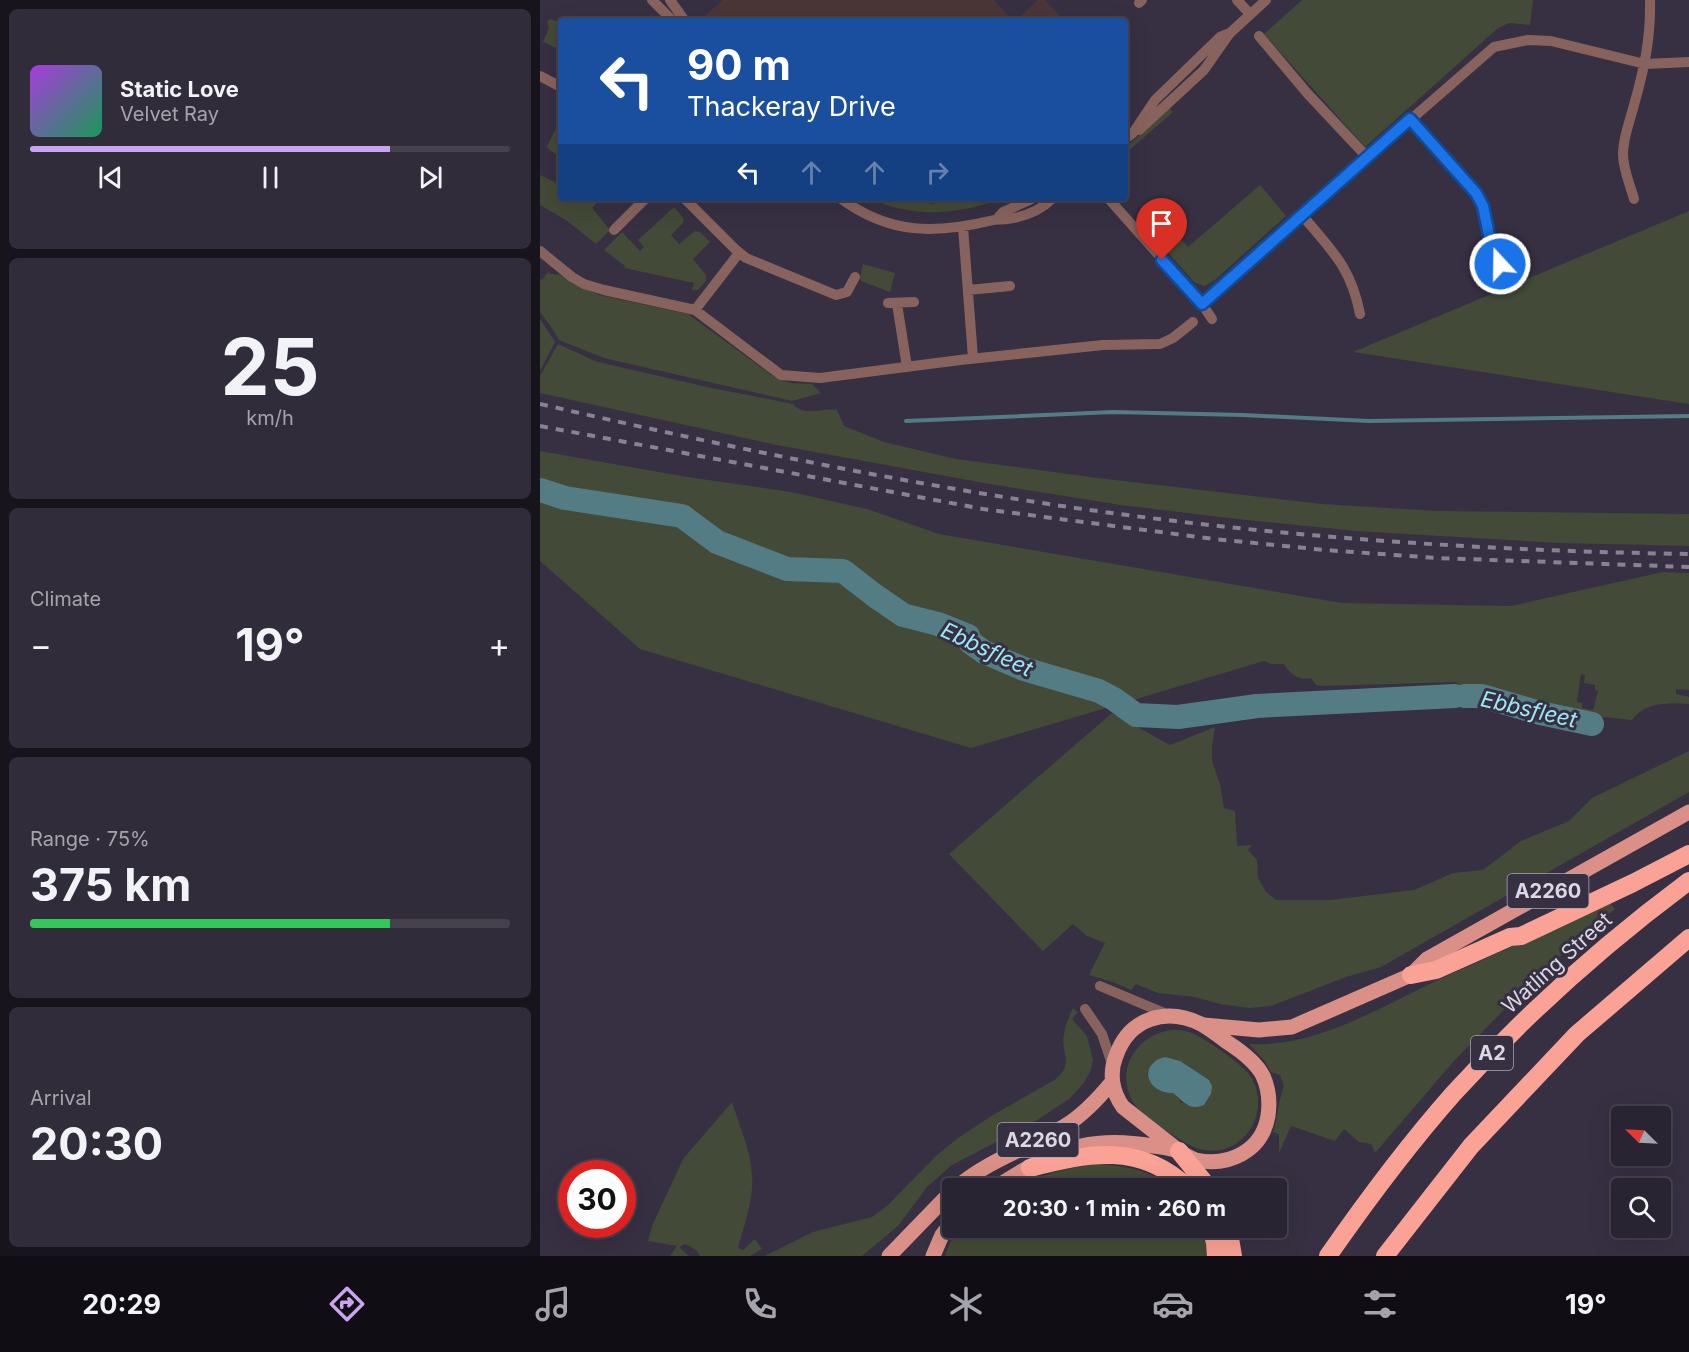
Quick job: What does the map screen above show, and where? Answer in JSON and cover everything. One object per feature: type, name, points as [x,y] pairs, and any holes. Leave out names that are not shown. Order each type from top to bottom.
[{"type":"highway","points":[[1510,937],[1518,929],[1689,843]]},
{"type":"highway","points":[[1411,975],[1436,970],[1510,937],[1521,936],[1689,854]]},
{"type":"highway","name":"Watling Street","points":[[1328,1256],[1376,1188],[1451,1096],[1533,1012],[1599,952],[1689,881]]},
{"type":"highway","name":"A2","points":[[1385,1256],[1471,1146],[1577,1034],[1689,938]]},
{"type":"highway","points":[[1179,1151],[1201,1178]]},
{"type":"highway","points":[[1030,1167],[1082,1156],[1119,1154],[1154,1164],[1176,1178]]},
{"type":"highway","points":[[1214,1238],[1216,1256]]},
{"type":"highway","points":[[1230,1238],[1233,1256]]},
{"type":"main road","name":"A2260","points":[[1201,1024],[1259,1030],[1292,1028],[1411,975],[1428,959],[1689,812]]},
{"type":"main road","points":[[1168,1015],[1201,1024],[1238,1050],[1258,1069],[1268,1093],[1268,1118],[1258,1141],[1248,1152],[1219,1161],[1190,1158],[1123,1107],[1118,1100],[1112,1082],[1113,1064],[1118,1048],[1135,1027],[1145,1021],[1168,1015]]},
{"type":"main road","name":"A2260","points":[[969,1178],[1009,1154],[1065,1126],[1081,1115],[1112,1082]]},
{"type":"main road","name":"A2260","points":[[1012,1178],[1055,1155],[1081,1146],[1115,1143],[1179,1151]]},
{"type":"main road","name":"A2260","points":[[889,1256],[942,1201]]},
{"type":"main road","points":[[933,1256],[942,1235]]},
{"type":"street","points":[[652,0],[670,18]]},
{"type":"street","points":[[670,0],[683,18]]},
{"type":"street","points":[[1237,0],[1250,14]]},
{"type":"street","points":[[1129,136],[1155,100],[1220,37],[1230,33],[1266,0]]},
{"type":"street","points":[[1634,199],[1624,166],[1623,150],[1649,42],[1650,0]]},
{"type":"street","points":[[1259,36],[1307,93],[1367,157]]},
{"type":"street","points":[[1202,304],[1494,47],[1514,41],[1551,41],[1645,64],[1689,63]]},
{"type":"street","points":[[540,76],[558,85]]},
{"type":"street","points":[[1410,119],[1476,193],[1483,206],[1490,240],[1500,264]]},
{"type":"street","points":[[614,230],[643,201]]},
{"type":"street","points":[[687,201],[739,253],[766,267],[836,294],[847,292],[855,277]]},
{"type":"street","points":[[845,201],[873,218],[902,227],[928,230],[997,219],[1004,220],[1027,214],[1048,201]]},
{"type":"street","points":[[997,219],[1003,212],[1027,201]]},
{"type":"street","points":[[1111,201],[1202,304],[1212,320]]},
{"type":"street","points":[[1302,215],[1344,265],[1355,290],[1360,314]]},
{"type":"street","points":[[963,226],[973,358]]},
{"type":"street","points":[[540,251],[567,274],[584,284],[695,310],[781,375],[803,378],[820,378],[973,358],[1103,345],[1160,344],[1173,338],[1193,322]]},
{"type":"street","points":[[695,310],[739,253]]},
{"type":"street","points":[[968,290],[1010,286]]},
{"type":"street","points":[[907,367],[892,303],[914,302]]},
{"type":"street","points":[[1101,986],[1168,1015]]},
{"type":"street","points":[[1085,1009],[1102,1034],[1113,1064]]},
{"type":"shaded area","points":[[723,0],[994,0],[1010,18],[702,18]]},
{"type":"shaded area","points":[[1038,0],[1045,0],[1062,18],[1018,18]]},
{"type":"shaded area","points":[[1302,0],[1533,0],[1530,25],[1509,23],[1498,28],[1365,147],[1264,34]]},
{"type":"shaded area","points":[[551,19],[558,22],[558,49],[543,42],[549,28],[547,21]]},
{"type":"shaded area","points":[[1168,107],[1173,112],[1128,151],[1128,145],[1166,112]]},
{"type":"shaded area","points":[[557,127],[558,155],[547,146]]},
{"type":"shaded area","points":[[540,175],[558,184],[558,201],[599,201],[592,208],[610,230],[596,244],[566,220],[540,205]]},
{"type":"shaded area","points":[[1260,185],[1286,216],[1216,279],[1205,286],[1195,283],[1139,220],[1145,215],[1152,226],[1161,217],[1188,247]]},
{"type":"shaded area","points":[[877,201],[922,201],[933,204],[939,201],[995,201],[966,209],[933,212],[901,209]]},
{"type":"shaded area","points":[[674,207],[684,219],[671,235],[679,244],[695,231],[700,232],[710,242],[693,259],[706,275],[706,281],[698,290],[692,290],[694,283],[624,268],[625,266],[604,250],[622,232],[640,251],[644,247],[638,240]]},
{"type":"shaded area","points":[[1689,211],[1689,404],[1353,352]]},
{"type":"shaded area","points":[[863,264],[895,273],[890,292],[861,281]]},
{"type":"shaded area","points":[[548,272],[561,275],[599,295],[688,314],[773,376],[790,383],[812,384],[821,393],[792,401],[604,358],[559,340],[540,312],[540,279],[542,280]]},
{"type":"shaded area","points":[[540,319],[555,342],[540,371]]},
{"type":"shaded area","points":[[558,344],[595,361],[793,404],[803,410],[837,410],[844,426],[884,442],[956,459],[1322,504],[1437,511],[1689,514],[1689,546],[1559,543],[1356,531],[1121,505],[984,483],[777,445],[540,393],[540,376]]},
{"type":"shaded area","points":[[540,451],[687,477],[791,492],[867,509],[939,534],[1342,603],[1511,606],[1663,572],[1689,573],[1689,690],[1676,689],[1676,694],[1689,697],[1689,704],[1665,703],[1650,706],[1632,720],[1603,717],[1599,719],[1592,732],[1585,730],[1584,733],[1559,721],[1564,705],[1554,720],[1554,718],[1492,708],[1465,706],[1463,688],[1455,682],[1324,686],[1316,685],[1311,678],[1295,676],[1284,664],[1271,664],[1264,661],[971,748],[640,649],[540,561]],"holes":[[[1581,674],[1585,675],[1584,683],[1595,685],[1595,690],[1598,691],[1593,710],[1582,708],[1582,703],[1577,702]]]},
{"type":"shaded area","points":[[1112,713],[1170,745],[1215,727],[1212,761],[1220,784],[1224,808],[1235,811],[1237,846],[1252,845],[1248,850],[1257,860],[1258,878],[1266,892],[1276,900],[1330,900],[1414,890],[1453,873],[1483,870],[1521,841],[1569,821],[1592,798],[1689,751],[1689,792],[1381,967],[1346,977],[1271,1006],[1249,1008],[1220,1004],[1195,997],[1158,993],[1136,984],[1131,990],[1089,975],[1105,943],[1087,936],[1073,924],[1043,951],[949,854]]},
{"type":"shaded area","points":[[1609,902],[1615,909],[1538,975],[1453,1062],[1375,1153],[1371,1144],[1359,1142],[1344,1129],[1335,1141],[1291,1126],[1279,1153],[1279,1134],[1273,1132],[1284,1086],[1280,1075],[1271,1072],[1264,1060],[1249,1044],[1299,1039],[1348,1023]]},
{"type":"shaded area","points":[[1073,1008],[1078,1012],[1072,1019],[1087,1036],[1093,1060],[1084,1083],[1069,1099],[1031,1124],[952,1165],[927,1187],[898,1226],[862,1256],[765,1256],[813,1232],[872,1217],[887,1206],[937,1155],[958,1138],[1056,1079],[1065,1067],[1063,1041],[1067,1021]]},
{"type":"shaded area","points":[[1171,1030],[1187,1031],[1232,1059],[1251,1077],[1258,1099],[1257,1110],[1249,1131],[1242,1139],[1221,1150],[1199,1149],[1165,1130],[1135,1105],[1126,1080],[1127,1069],[1138,1047],[1158,1033]],"holes":[[[1182,1062],[1211,1083],[1211,1094],[1205,1104],[1180,1103],[1173,1092],[1166,1093],[1158,1090]]]},
{"type":"shaded area","points":[[1165,1057],[1180,1061],[1209,1080],[1212,1086],[1211,1094],[1204,1105],[1190,1106],[1173,1093],[1157,1089],[1152,1084],[1148,1072],[1156,1061]]},
{"type":"shaded area","points":[[732,1102],[747,1147],[752,1175],[750,1203],[738,1248],[743,1250],[755,1239],[762,1249],[750,1256],[700,1256],[696,1250],[685,1244],[679,1247],[689,1256],[670,1256],[677,1246],[648,1241],[652,1226],[683,1159]]},
{"type":"shaded area","points":[[1098,1164],[1118,1166],[1158,1178],[1037,1178],[1076,1167]]},
{"type":"shaded area","points":[[953,1238],[1204,1238],[1208,1256],[945,1256]]},
{"type":"waterway","points":[[906,421],[1113,412],[1369,421],[1689,416]]},
{"type":"waterway","name":"Ebbsfleet","points":[[540,490],[565,498],[682,516],[717,542],[787,569],[843,571],[903,615],[938,624],[968,636],[970,642],[984,652],[1024,669],[1099,691],[1136,715],[1178,717],[1257,706],[1455,696]]},
{"type":"waterway","name":"Ebbsfleet","points":[[1465,696],[1482,696],[1540,713],[1592,724]]},
{"type":"railway","points":[[540,404],[828,466],[973,492],[1119,514],[1190,523],[1403,542],[1546,550],[1689,554]]},
{"type":"railway","points":[[540,426],[983,509],[1214,539],[1437,558],[1689,567]]},
{"type":"route","points":[[1162,260],[1202,304],[1243,270],[1252,259],[1410,119],[1476,193],[1483,206],[1490,240],[1500,264]]}]
